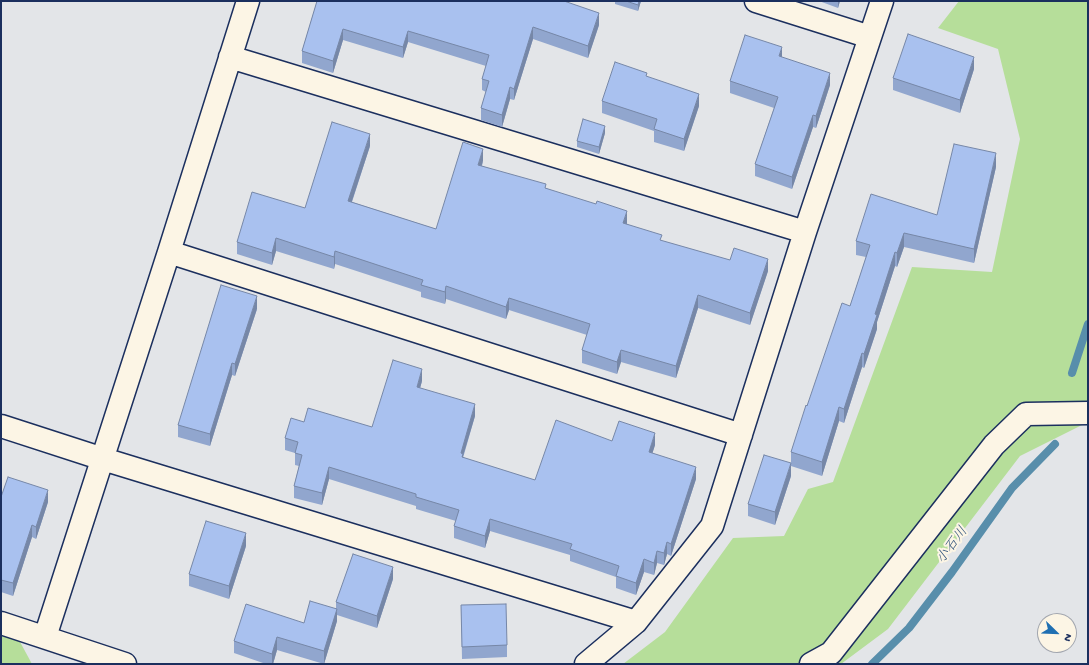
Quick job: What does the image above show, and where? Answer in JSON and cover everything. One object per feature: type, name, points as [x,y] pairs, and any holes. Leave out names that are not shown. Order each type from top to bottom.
[{"type":"street","points":[[45,637],[248,1]]},
{"type":"street","points":[[756,1],[870,37]]},
{"type":"street","points":[[586,664],[636,622],[712,526],[805,232],[882,1]]},
{"type":"street","points":[[230,57],[805,232]]},
{"type":"street","points":[[169,252],[741,435]]},
{"type":"street","points":[[811,664],[831,653],[994,446],[1026,414],[1088,413]]},
{"type":"street","points":[[1,426],[103,459],[636,622]]},
{"type":"street","points":[[1,623],[125,664]]},
{"type":"green space","points":[[959,1],[1088,1],[1088,410],[1086,423],[1020,456],[888,629],[841,664],[623,664],[665,632],[733,538],[784,536],[808,489],[833,482],[912,267],[992,272],[1020,139],[998,49],[938,28]]},
{"type":"green space","points":[[1,634],[19,640],[32,664],[1,664]]},
{"type":"building","points":[[317,1],[564,1],[599,13],[588,46],[533,27],[514,89],[510,87],[502,115],[481,108],[489,81],[482,79],[489,55],[408,31],[403,47],[343,29],[333,61],[302,51]]},
{"type":"building","points":[[626,1],[639,1],[638,5]]},
{"type":"building","points":[[908,34],[974,57],[960,100],[893,78]]},
{"type":"building","points":[[745,35],[782,47],[779,56],[830,73],[816,116],[813,115],[792,177],[755,164],[778,97],[730,81]]},
{"type":"building","points":[[615,62],[647,73],[646,76],[699,94],[684,139],[654,129],[657,119],[602,101]]},
{"type":"building","points":[[583,119],[605,126],[599,147],[577,141]]},
{"type":"building","points":[[332,122],[370,134],[348,201],[436,229],[463,142],[483,149],[478,165],[546,184],[545,188],[596,204],[597,201],[627,211],[623,223],[662,235],[660,240],[730,260],[734,248],[768,259],[750,313],[698,295],[676,366],[621,350],[617,362],[582,350],[590,324],[509,298],[506,307],[446,286],[445,292],[421,285],[423,280],[335,251],[334,257],[276,238],[272,253],[237,242],[252,192],[305,208]]},
{"type":"building","points":[[954,144],[996,153],[974,249],[904,233],[897,253],[895,252],[864,354],[862,353],[844,409],[839,407],[822,462],[791,452],[842,303],[850,306],[870,245],[856,241],[871,194],[937,215]]},
{"type":"building","points":[[221,285],[257,296],[235,364],[232,363],[210,434],[178,425]]},
{"type":"building","points":[[393,360],[422,369],[417,387],[475,404],[461,453],[463,454],[462,457],[535,480],[556,420],[612,441],[619,421],[655,433],[649,452],[696,467],[671,544],[667,542],[664,553],[657,551],[654,563],[644,559],[636,583],[616,576],[619,566],[570,549],[572,544],[490,519],[485,536],[454,526],[459,510],[416,497],[416,494],[329,467],[322,493],[294,486],[302,455],[295,453],[298,442],[285,438],[291,418],[304,422],[308,408],[372,427]]},
{"type":"building","points":[[764,455],[791,463],[775,512],[748,504]]},
{"type":"building","points":[[8,477],[48,490],[36,527],[32,525],[13,583],[1,580],[1,497]]},
{"type":"building","points":[[206,521],[246,533],[229,586],[189,574]]},
{"type":"building","points":[[353,554],[393,567],[377,616],[336,602]]},
{"type":"building","points":[[310,601],[337,609],[324,651],[277,637],[272,654],[234,641],[246,604],[304,623]]},
{"type":"building","points":[[506,604],[507,645],[462,647],[461,605]]},
{"type":"waterway","name":"小石川","points":[[1072,373],[1088,324]]},
{"type":"waterway","name":"小石川","points":[[872,664],[909,628],[952,572],[1012,488],[1055,444]]}]
